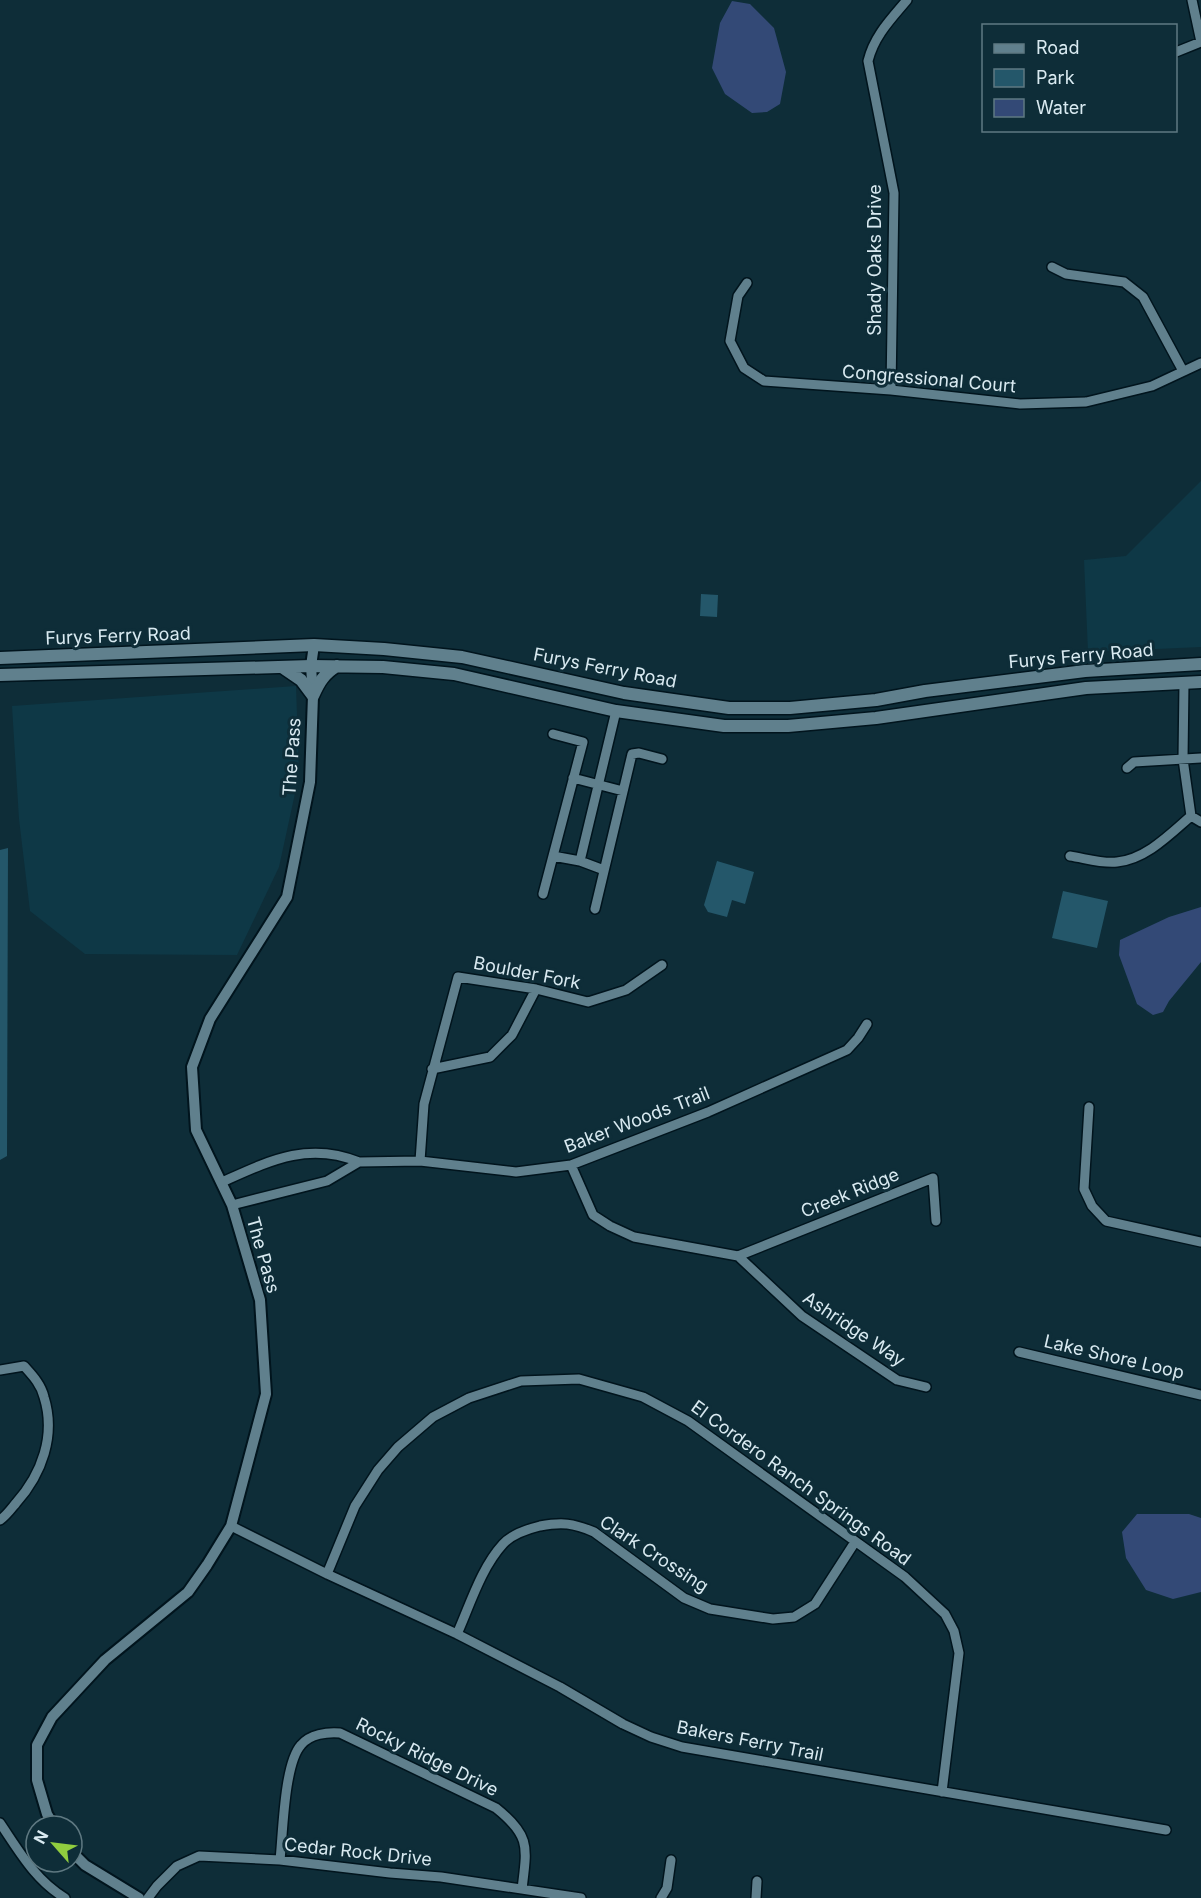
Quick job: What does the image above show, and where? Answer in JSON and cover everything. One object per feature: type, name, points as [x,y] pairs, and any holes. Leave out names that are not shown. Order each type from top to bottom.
[{"type":"main road","name":"Furys Ferry Road","points":[[4,657],[314,645],[384,649],[462,657],[624,693],[729,708],[812,706],[876,700],[925,691],[1085,671],[1201,664]]},
{"type":"main road","points":[[4,657],[4,675]]},
{"type":"main road","name":"Furys Ferry Road","points":[[4,675],[310,666],[383,667],[454,674],[616,711],[724,726],[788,726],[876,718],[1086,688],[1201,682]]},
{"type":"main road","points":[[313,696],[319,681],[328,671],[338,666]]},
{"type":"main road","points":[[282,667],[301,680],[313,696]]},
{"type":"street","name":"Shady Oaks Drive","points":[[891,390],[894,193],[868,61],[871,47],[880,32],[908,0]]},
{"type":"street","points":[[1177,52],[1201,42],[1192,0]]},
{"type":"street","points":[[1052,267],[1066,274],[1124,282],[1143,297],[1183,371]]},
{"type":"street","name":"Congressional Court","points":[[747,283],[738,296],[729,341],[744,369],[764,381],[891,390],[1020,404],[1086,402],[1152,386],[1201,363]]},
{"type":"street","name":"The Pass","points":[[47,1814],[37,1780],[37,1745],[52,1717],[105,1659],[188,1592],[231,1526],[266,1394],[260,1300],[232,1205],[196,1130],[192,1067],[210,1019],[287,897],[310,782],[313,696],[310,666],[314,645]]},
{"type":"street","points":[[1184,683],[1183,759],[1191,816]]},
{"type":"street","points":[[580,861],[616,711]]},
{"type":"street","points":[[543,894],[583,742],[553,734]]},
{"type":"street","points":[[595,909],[632,754],[639,753],[662,759]]},
{"type":"street","points":[[1126,768],[1134,762],[1201,758]]},
{"type":"street","points":[[573,778],[623,791]]},
{"type":"street","points":[[1191,816],[1201,822]]},
{"type":"street","points":[[1070,856],[1115,863],[1136,857],[1156,845],[1191,816]]},
{"type":"street","points":[[553,856],[580,861],[604,870]]},
{"type":"street","name":"Boulder Fork","points":[[420,1161],[424,1104],[458,976],[536,989],[588,1002],[626,990],[662,965]]},
{"type":"street","points":[[432,1069],[490,1057],[512,1035],[536,989]]},
{"type":"street","name":"Baker Woods Trail","points":[[222,1182],[266,1163],[305,1153],[332,1153],[359,1162],[420,1161],[516,1172],[571,1165],[708,1112],[847,1050],[867,1024]]},
{"type":"street","points":[[1089,1107],[1084,1190],[1092,1206],[1106,1221],[1201,1242]]},
{"type":"street","name":"Baker Woods Trail","points":[[232,1205],[327,1181],[359,1162]]},
{"type":"street","points":[[571,1165],[593,1215],[610,1226],[634,1237],[738,1256]]},
{"type":"street","name":"Creek Ridge","points":[[738,1256],[933,1178],[936,1221]]},
{"type":"street","name":"Ashridge Way","points":[[738,1256],[802,1316],[897,1380],[926,1387]]},
{"type":"street","name":"Lake Shore Loop","points":[[1019,1352],[1201,1395]]},
{"type":"street","points":[[0,1370],[24,1366],[37,1382],[44,1396],[49,1426],[42,1462],[27,1491],[0,1520]]},
{"type":"street","name":"El Cordero Ranch Springs Road","points":[[327,1574],[355,1506],[378,1470],[398,1447],[433,1417],[469,1398],[521,1381],[579,1379],[643,1397],[688,1421],[905,1578],[945,1614],[954,1631],[959,1653],[942,1792]]},
{"type":"street","name":"Clark Crossing","points":[[457,1634],[487,1568],[504,1543],[527,1529],[558,1522],[577,1525],[594,1532],[684,1598],[710,1609],[773,1619],[794,1617],[815,1604],[855,1542]]},
{"type":"street","name":"Bakers Ferry Trail","points":[[231,1526],[327,1574],[457,1634],[560,1687],[623,1724],[672,1744],[1166,1830]]},
{"type":"street","name":"Rocky Ridge Drive","points":[[280,1860],[290,1764],[301,1744],[326,1732],[340,1733],[496,1808],[513,1822],[525,1840],[526,1856],[522,1889]]},
{"type":"street","points":[[0,1822],[32,1870],[45,1884],[65,1898]]},
{"type":"street","name":"Cedar Rock Drive","points":[[148,1898],[177,1866],[199,1856],[280,1860],[390,1873],[441,1876],[580,1898]]},
{"type":"street","points":[[661,1898],[667,1888],[671,1860]]},
{"type":"street","points":[[84,1864],[140,1898]]},
{"type":"street","points":[[756,1898],[757,1881]]},
{"type":"shaded area","points":[[1201,481],[1201,647],[1088,652],[1084,560],[1126,556]]},
{"type":"shaded area","points":[[296,686],[299,775],[279,867],[237,955],[85,954],[30,911],[19,819],[12,706]]},
{"type":"green space","points":[[701,594],[718,595],[717,617],[700,616]]},
{"type":"green space","points":[[8,848],[7,1156],[0,1160],[0,850]]},
{"type":"green space","points":[[717,861],[754,872],[745,904],[732,900],[727,917],[708,912],[704,905]]},
{"type":"green space","points":[[1063,891],[1108,901],[1097,948],[1052,938]]},
{"type":"water","points":[[732,1],[750,4],[774,28],[786,72],[780,104],[767,112],[752,113],[725,94],[712,68],[720,23]]},
{"type":"water","points":[[1201,907],[1201,962],[1169,1001],[1163,1012],[1153,1015],[1137,1004],[1119,955],[1120,940],[1169,917]]},
{"type":"water","points":[[1137,1514],[1189,1514],[1201,1518],[1201,1592],[1173,1599],[1146,1590],[1126,1558],[1122,1532]]}]
